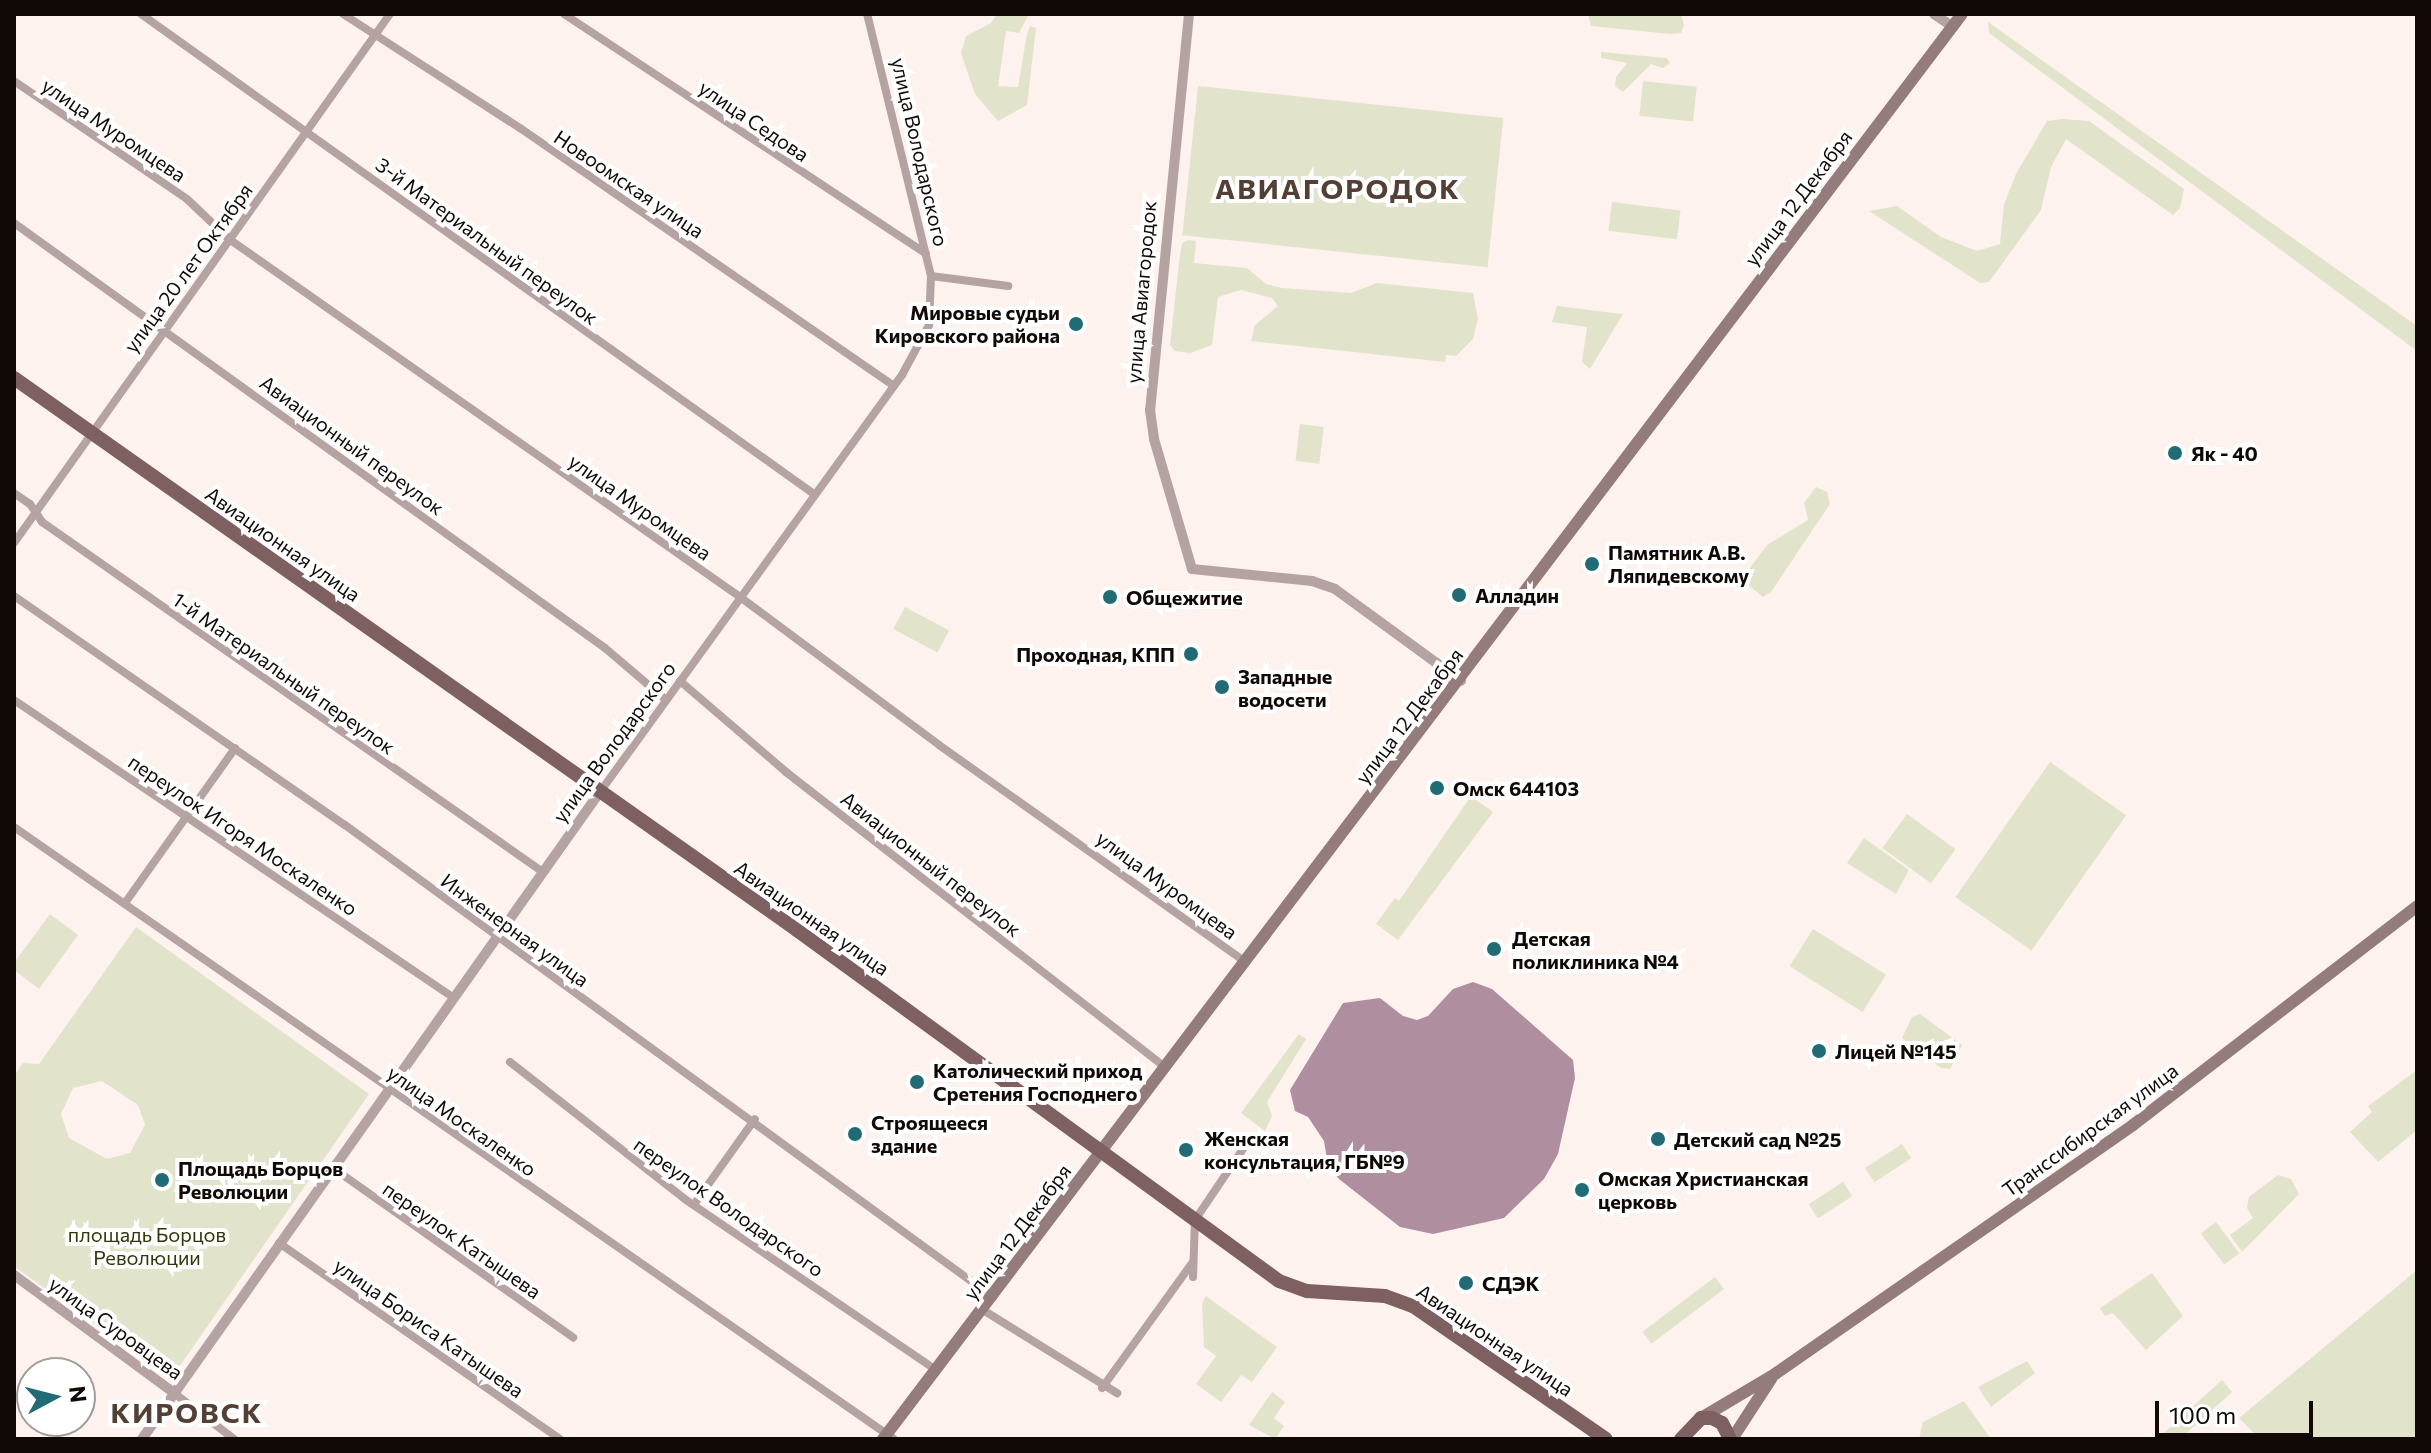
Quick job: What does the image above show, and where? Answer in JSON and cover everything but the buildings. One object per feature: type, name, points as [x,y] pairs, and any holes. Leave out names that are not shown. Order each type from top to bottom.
[{"type":"main road","name":"улица 12 Декабря","points":[[888,1437],[1962,14]]},
{"type":"main road","name":"Авиационная улица","points":[[14,378],[1292,1288],[1385,1296],[1413,1306],[1606,1439]]},
{"type":"main road","name":"Транссибирская улица","points":[[1701,1418],[1775,1374],[2133,1125],[2417,906]]},
{"type":"main road","points":[[1681,1439],[1701,1418],[1722,1423],[1731,1439],[1775,1374]]},
{"type":"street","name":"3-й Материальный переулок","points":[[141,14],[814,494]]},
{"type":"street","name":"Новоомская улица","points":[[343,14],[520,128],[894,386]]},
{"type":"street","name":"улица 20 лет Октября","points":[[14,543],[162,327],[308,133],[390,14]]},
{"type":"street","name":"улица Седова","points":[[564,14],[926,255]]},
{"type":"street","name":"улица Авиагородок","points":[[1189,14],[1150,410],[1154,439],[1192,569],[1312,581],[1335,589],[1461,681]]},
{"type":"street","points":[[1934,14],[1952,26]]},
{"type":"street","name":"улица Володарского","points":[[142,1439],[599,793],[894,386],[929,325],[931,276],[868,15]]},
{"type":"street","name":"улица Муромцева","points":[[14,81],[187,199],[229,239],[740,597],[939,745],[1247,963]]},
{"type":"street","name":"Авиационный переулок","points":[[14,223],[605,648],[666,700]]},
{"type":"street","points":[[931,276],[1008,286]]},
{"type":"street","name":"1-й Материальный переулок","points":[[14,493],[34,512],[543,872]]},
{"type":"street","name":"Инженерная улица","points":[[14,596],[235,748],[496,939],[755,1119],[993,1297]]},
{"type":"street","name":"Авиационный переулок","points":[[680,681],[786,772],[1166,1068]]},
{"type":"street","name":"переулок Игоря Москаленко","points":[[14,700],[454,998]]},
{"type":"street","points":[[125,903],[235,748]]},
{"type":"street","name":"улица Москаленко","points":[[14,827],[888,1437]]},
{"type":"street","name":"переулок Володарского","points":[[510,1062],[592,1124],[604,1139],[936,1370]]},
{"type":"street","points":[[695,1203],[755,1119]]},
{"type":"street","points":[[1193,1277],[1195,1220],[1247,1143]]},
{"type":"street","name":"переулок Катышева","points":[[333,1168],[573,1337]]},
{"type":"street","name":"улица Бориса Катышева","points":[[279,1243],[560,1439]]},
{"type":"street","points":[[1102,1388],[1192,1263]]},
{"type":"street","name":"улица Суровцева","points":[[14,1275],[234,1439]]},
{"type":"street","points":[[983,1310],[1102,1388],[1117,1393]]},
{"type":"green space","points":[[997,14],[1029,14],[1019,33],[1006,31],[998,86],[1018,87],[1027,34],[1030,26],[1036,28],[1027,105],[998,121],[975,94],[961,53],[966,36],[991,23]]},
{"type":"green space","points":[[1588,14],[1681,14],[1684,25],[1681,33],[1670,34],[1591,26]]},
{"type":"green space","points":[[1988,22],[2417,326],[2417,351],[1989,33]]},
{"type":"green space","points":[[1601,52],[1667,58],[1670,63],[1663,68],[1651,64],[1623,92],[1615,86],[1616,77],[1627,63],[1601,58]]},
{"type":"green space","points":[[1643,81],[1697,87],[1693,121],[1639,116]]},
{"type":"green space","points":[[1198,86],[1503,118],[1488,267],[1182,235]]},
{"type":"green space","points":[[2047,121],[2089,121],[2184,189],[2180,208],[2173,215],[2066,139],[2051,167],[2041,210],[1989,282],[1980,283],[1869,211],[1897,206],[1941,237],[1977,251],[2000,244],[2004,204],[2016,174]]},
{"type":"green space","points":[[1612,202],[1680,210],[1677,239],[1608,231]]},
{"type":"green space","points":[[1196,241],[1194,263],[1247,268],[1266,284],[1282,288],[1351,293],[1377,283],[1473,293],[1478,319],[1473,339],[1456,356],[1446,355],[1445,362],[1251,341],[1255,325],[1278,306],[1272,298],[1241,290],[1218,297],[1212,345],[1190,353],[1175,351],[1170,345],[1179,262],[1182,243]]},
{"type":"green space","points":[[1557,306],[1623,314],[1590,369],[1582,362],[1587,327],[1552,322]]},
{"type":"green space","points":[[1300,424],[1324,427],[1319,464],[1295,461]]},
{"type":"green space","points":[[1816,487],[1827,492],[1830,504],[1771,592],[1763,597],[1747,584],[1750,568],[1767,545],[1808,520],[1804,503]]},
{"type":"green space","points":[[905,607],[949,630],[937,653],[893,629]]},
{"type":"green space","points":[[2050,762],[2126,815],[2032,951],[1955,897]]},
{"type":"green space","points":[[1471,796],[1493,812],[1398,940],[1376,924],[1395,898],[1399,901]]},
{"type":"green space","points":[[1907,814],[1956,849],[1931,883],[1882,848]]},
{"type":"green space","points":[[1864,838],[1909,870],[1896,894],[1847,863]]},
{"type":"green space","points":[[50,914],[78,935],[39,989],[14,970],[14,963]]},
{"type":"green space","name":"площадь Борцов Революции","points":[[136,927],[369,1094],[170,1380],[14,1266],[14,1076],[23,1063],[39,1064]],"holes":[[[102,1081],[138,1105],[145,1125],[130,1153],[107,1159],[69,1138],[61,1114],[73,1088]]]},
{"type":"green space","points":[[1813,929],[1886,975],[1863,1012],[1790,966]]},
{"type":"green space","points":[[1920,1014],[1962,1045],[1950,1069],[1941,1068],[1902,1038],[1912,1017]]},
{"type":"green space","points":[[1299,1034],[1306,1039],[1267,1102],[1272,1116],[1265,1131],[1241,1113]]},
{"type":"green space","points":[[2417,1070],[2417,1130],[2378,1162],[2350,1132],[2372,1112],[2368,1106]]},
{"type":"green space","points":[[1902,1144],[1911,1158],[1874,1182],[1865,1168]]},
{"type":"green space","points":[[2278,1175],[2291,1179],[2299,1194],[2242,1252],[2230,1235],[2253,1218],[2247,1208],[2249,1197]]},
{"type":"green space","points":[[1843,1182],[1852,1196],[1818,1219],[1809,1204]]},
{"type":"green space","points":[[2216,1222],[2239,1253],[2224,1265],[2201,1233]]},
{"type":"green space","points":[[2417,1270],[2417,1439],[2260,1439],[2239,1418]]},
{"type":"green space","points":[[2152,1273],[2183,1316],[2146,1350],[2113,1313],[2105,1316],[2100,1308]]},
{"type":"green space","points":[[1715,1277],[1724,1289],[1651,1344],[1642,1332]]},
{"type":"green space","points":[[1206,1296],[1277,1347],[1252,1382],[1241,1375],[1221,1402],[1196,1384],[1216,1356],[1204,1347],[1202,1303]]},
{"type":"green space","points":[[2027,1361],[2035,1373],[1991,1407],[1978,1387]]},
{"type":"green space","points":[[2222,1380],[2232,1392],[2180,1439],[2157,1439]]},
{"type":"green space","points":[[1272,1392],[1285,1402],[1274,1418],[1284,1426],[1275,1439],[1249,1425]]},
{"type":"green space","points":[[1964,1401],[1991,1439],[1919,1439],[1923,1422]]},
{"type":"shaded area","points":[[1473,982],[1492,989],[1573,1060],[1575,1078],[1558,1154],[1544,1179],[1504,1218],[1433,1234],[1400,1227],[1339,1179],[1328,1165],[1324,1141],[1308,1117],[1295,1111],[1290,1090],[1343,1003],[1380,998],[1403,1016],[1417,1020],[1428,1016],[1453,989]]},
{"type":"place","name":"Мировые судьи Кировского района","points":[[1076,324]]},
{"type":"place","name":"Як - 40","points":[[2175,453]]},
{"type":"place","name":"Памятник А.В. Ляпидевскому","points":[[1592,564]]},
{"type":"place","name":"Алладин","points":[[1459,595]]},
{"type":"place","name":"Общежитие","points":[[1110,597]]},
{"type":"place","name":"Проходная, КПП","points":[[1191,654]]},
{"type":"place","name":"Западные водосети","points":[[1222,687]]},
{"type":"place","name":"Омск 644103","points":[[1437,788]]},
{"type":"place","name":"Детская поликлиника №4","points":[[1494,949]]},
{"type":"place","name":"Лицей №145","points":[[1819,1051]]},
{"type":"place","name":"Католический приход Сретения Господнего","points":[[917,1082]]},
{"type":"place","name":"Строящееся здание","points":[[855,1134]]},
{"type":"place","name":"Детский сад №25","points":[[1658,1139]]},
{"type":"place","name":"Женская консультация, ГБ№9","points":[[1186,1150]]},
{"type":"place","name":"Площадь Борцов Революции","points":[[162,1180]]},
{"type":"place","name":"Омская Христианская церковь","points":[[1582,1190]]},
{"type":"place","name":"СДЭК","points":[[1466,1283]]},
{"type":"district","name":"АВИАГОРОДОК","points":[[1338,188]]},
{"type":"district","name":"КИРОВСК","points":[[187,1412]]}]
